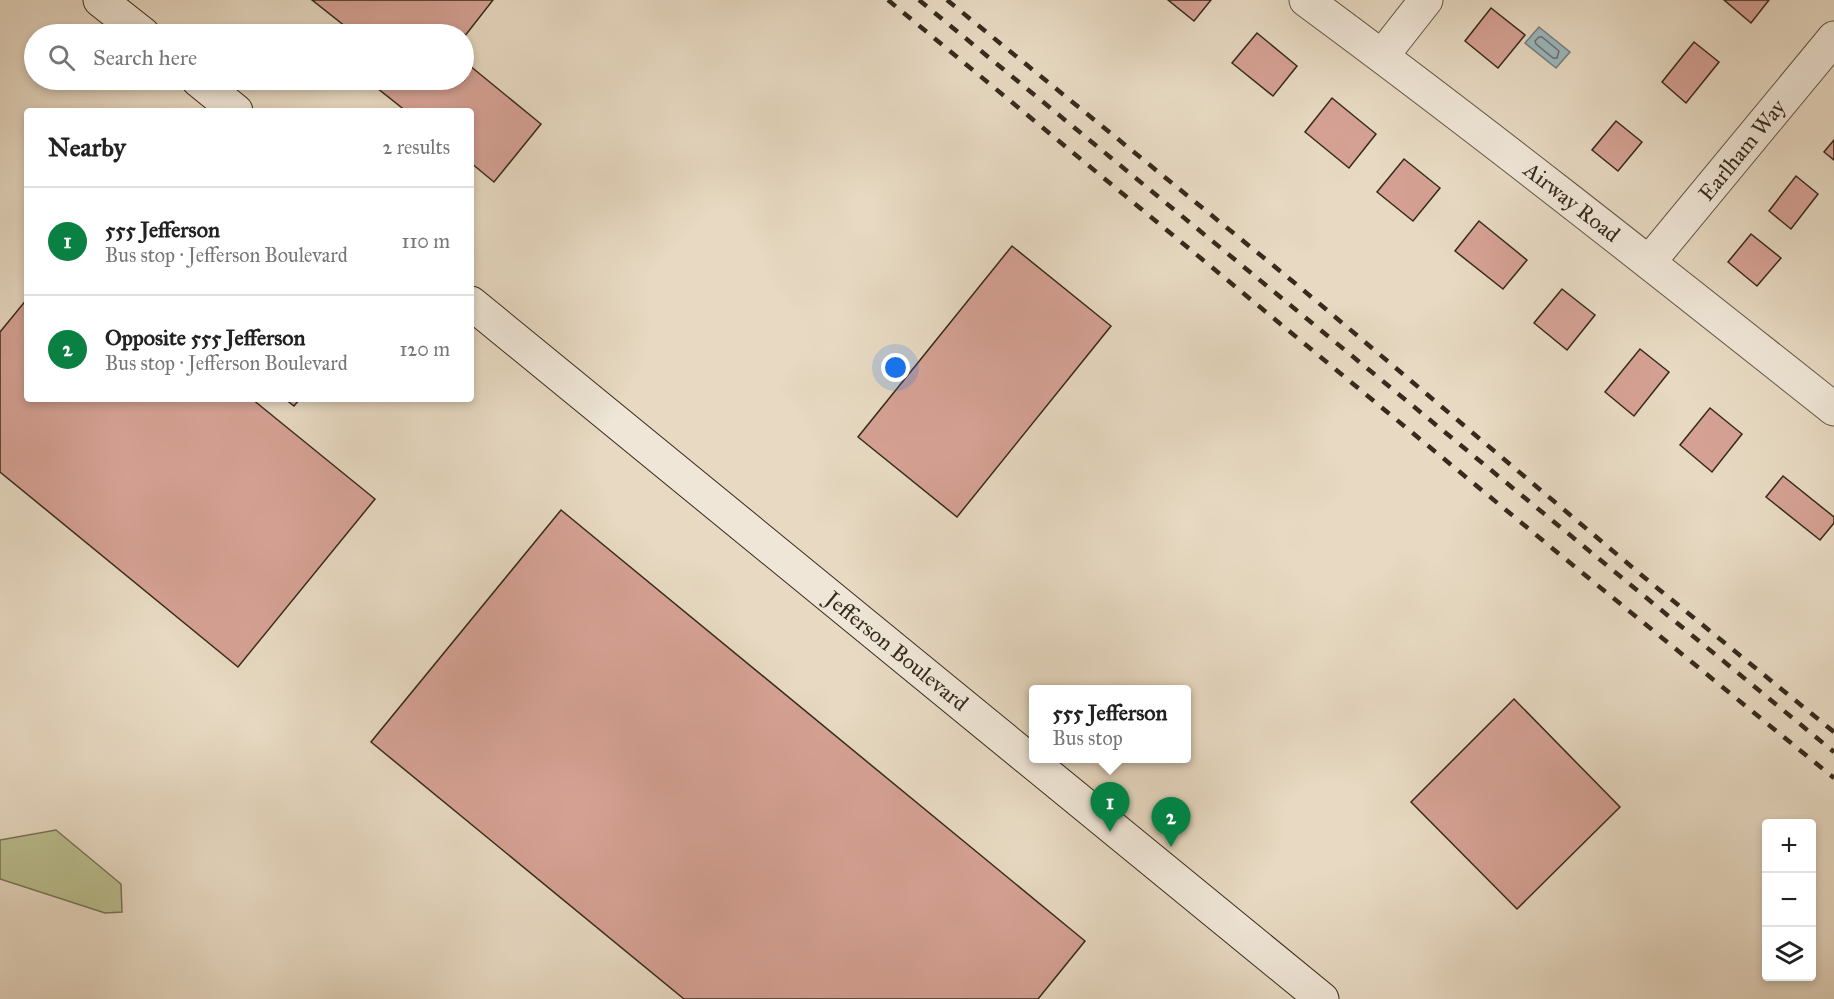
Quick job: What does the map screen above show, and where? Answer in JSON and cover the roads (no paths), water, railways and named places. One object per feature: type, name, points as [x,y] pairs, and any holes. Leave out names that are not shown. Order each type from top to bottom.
[{"type":"main road","points":[[100,0],[130,24]]},
{"type":"main road","name":"Airway Road","points":[[1306,0],[1649,262],[1834,409]]},
{"type":"main road","points":[[1382,56],[1426,0]]},
{"type":"main road","name":"Earlham Way","points":[[1649,262],[1834,38]]},
{"type":"main road","points":[[210,90],[232,108]]},
{"type":"main road","name":"Jefferson Boulevard","points":[[474,305],[1029,759]]},
{"type":"main road","name":"Jefferson Boulevard","points":[[1033,763],[1322,999]]},
{"type":"water","points":[[1539,27],[1570,52],[1556,68],[1525,43]]},
{"type":"railway","points":[[888,0],[1834,778]]},
{"type":"railway","points":[[919,0],[1834,752]]},
{"type":"railway","points":[[947,0],[1296,284],[1645,578],[1834,732]]},
{"type":"place","name":"555 Jefferson","points":[[1110,832]]},
{"type":"place","name":"Opposite 555 Jefferson","points":[[1171,847]]}]
